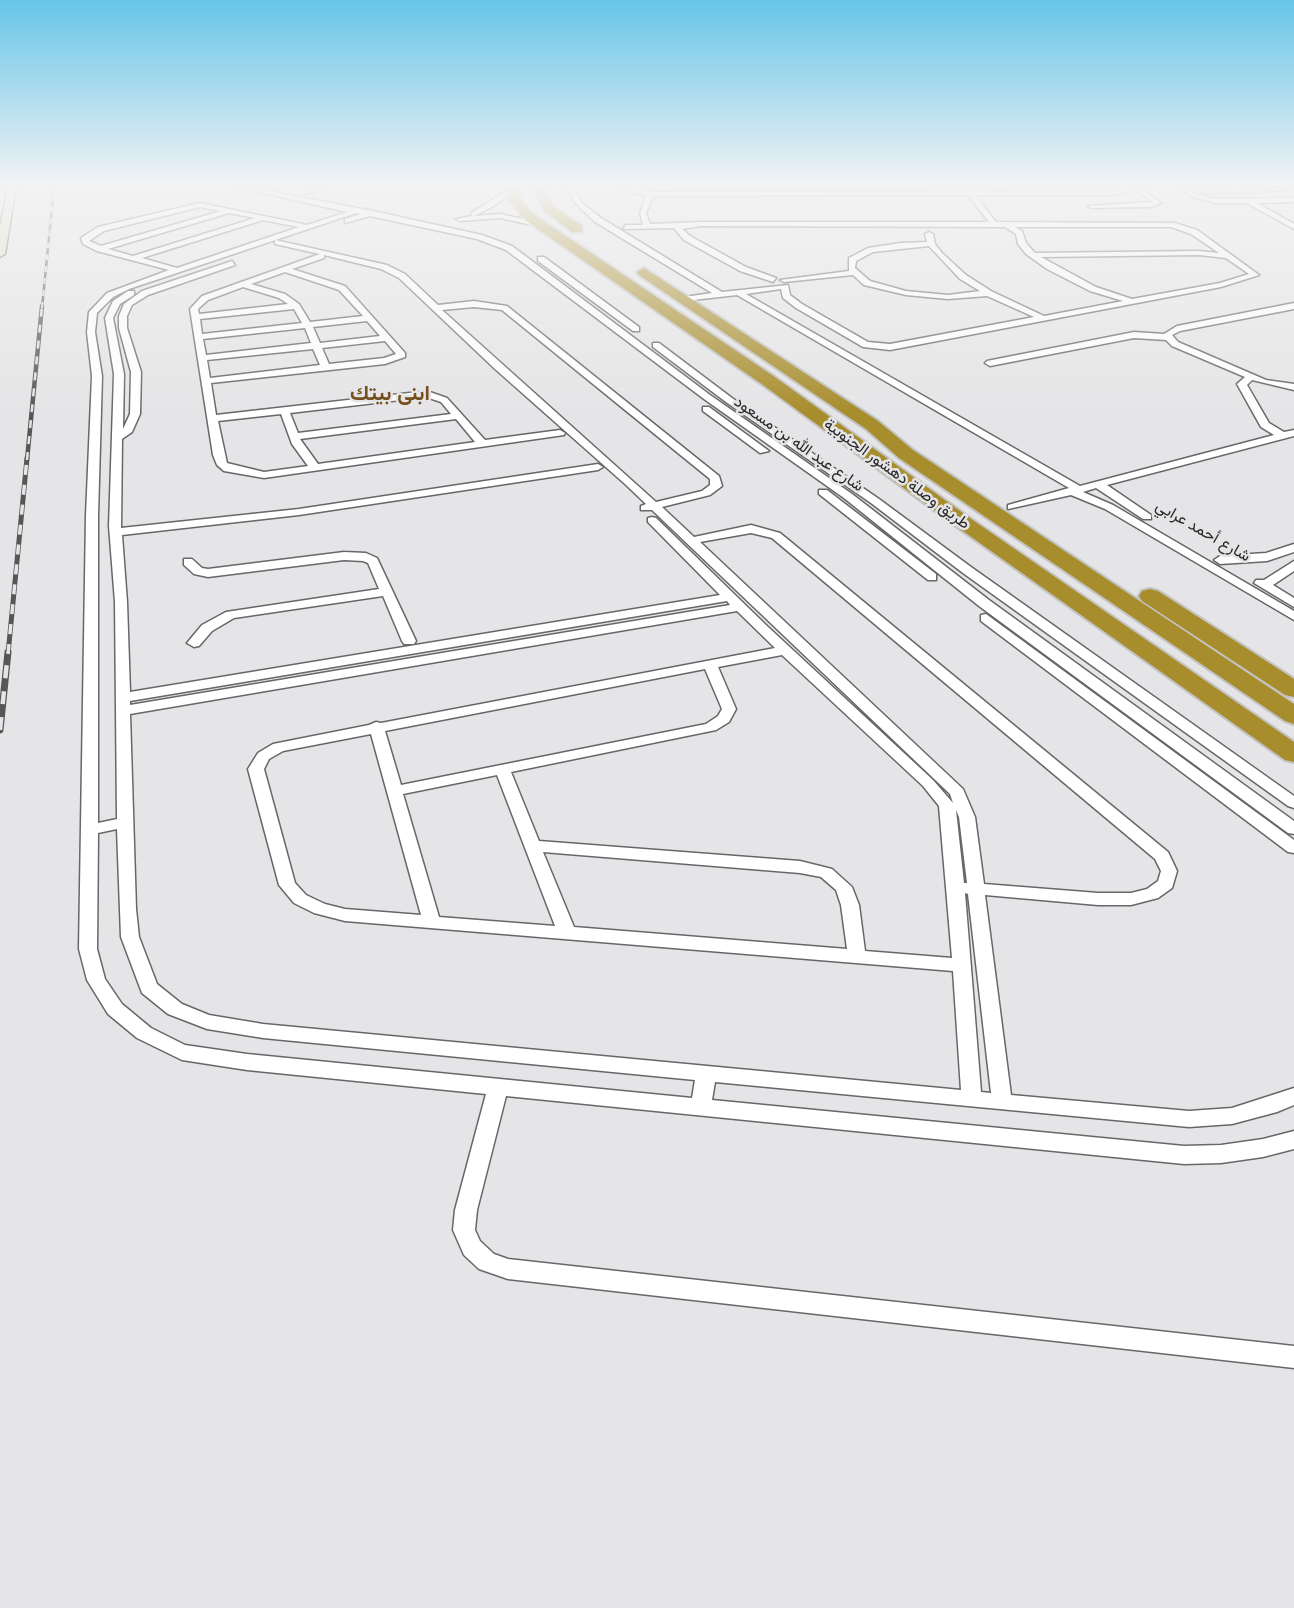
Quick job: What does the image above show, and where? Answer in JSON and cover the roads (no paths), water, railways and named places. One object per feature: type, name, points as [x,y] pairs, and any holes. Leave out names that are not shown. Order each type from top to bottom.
[{"type":"highway","name":"طريق وصلة دهشور الجنوبية","points":[[596,262],[769,381],[960,520],[1294,754]]},
{"type":"highway","name":"طريق وصلة دهشور الجنوبية","points":[[633,265],[872,425],[906,454],[1294,716]]},
{"type":"highway","points":[[872,425],[924,451],[1012,506],[1294,691]]},
{"type":"street","points":[[143,262],[175,276]]},
{"type":"street","points":[[204,262],[125,296],[111,309],[116,317],[127,373],[117,438],[116,529],[121,602],[123,823],[130,937],[149,988],[175,1009],[206,1022],[263,1031],[1189,1119],[1232,1116],[1270,1106],[1294,1096]]},
{"type":"street","points":[[219,262],[110,295],[93,312],[91,332],[97,376],[92,499],[88,949],[96,980],[115,1009],[144,1033],[182,1052],[247,1062],[1184,1154],[1222,1154],[1294,1140]]},
{"type":"street","points":[[304,262],[242,284],[200,302],[194,309],[219,455],[222,465],[228,469],[264,475],[483,444],[570,438]]},
{"type":"street","points":[[352,262],[367,265]]},
{"type":"street","points":[[354,262],[390,274],[435,308],[457,333],[595,464],[689,541],[957,792],[967,817],[1002,1101]]},
{"type":"street","points":[[515,262],[554,287],[630,344],[670,375],[708,411],[834,499],[915,565],[1001,622],[1106,699],[1294,848]]},
{"type":"street","points":[[527,262],[542,272],[554,287]]},
{"type":"street","name":"شارع عبد الله بن مسعود","points":[[545,262],[729,400],[875,501],[967,570],[1294,803]]},
{"type":"street","points":[[666,262],[719,294]]},
{"type":"street","points":[[731,262],[780,284],[786,296],[799,306],[874,346],[897,346],[1044,319],[1254,276],[1237,262]]},
{"type":"street","points":[[851,262],[850,266],[854,274],[876,286],[916,295],[958,297],[988,293]]},
{"type":"street","points":[[947,262],[954,270],[988,293],[1044,319]]},
{"type":"street","points":[[1042,262],[1106,294],[1134,301]]},
{"type":"street","points":[[206,381],[398,358],[401,352],[342,288],[284,269]]},
{"type":"street","points":[[542,272],[557,270]]},
{"type":"street","points":[[687,299],[854,274]]},
{"type":"street","points":[[242,284],[282,296],[296,306],[318,345],[326,368]]},
{"type":"street","points":[[734,293],[1294,616]]},
{"type":"street","points":[[416,294],[647,507],[762,629],[940,795],[950,816],[972,1099]]},
{"type":"street","points":[[1106,294],[1119,304]]},
{"type":"street","points":[[435,308],[474,304],[503,308],[715,478],[716,486],[706,493],[647,507]]},
{"type":"street","points":[[195,317],[296,306]]},
{"type":"street","points":[[1168,337],[1168,334],[1177,329],[1294,306]]},
{"type":"street","points":[[198,337],[370,318]]},
{"type":"street","points":[[990,363],[1134,335],[1168,337],[1175,344],[1251,377],[1273,385],[1294,387]]},
{"type":"street","points":[[202,358],[387,338]]},
{"type":"street","name":"شارع عبد الله بن مسعود","points":[[670,375],[848,496],[1001,622]]},
{"type":"street","points":[[1251,377],[1242,384],[1265,425],[1288,435]]},
{"type":"street","points":[[212,418],[427,394],[444,400],[483,444]]},
{"type":"street","points":[[708,411],[722,408]]},
{"type":"street","points":[[284,410],[294,438],[315,468]]},
{"type":"street","points":[[294,438],[459,416]]},
{"type":"street","points":[[1012,506],[1288,435]]},
{"type":"street","points":[[116,529],[182,525],[203,530],[225,529],[509,490],[549,475],[595,464]]},
{"type":"street","points":[[116,529],[595,464]]},
{"type":"street","name":"شارع أحمد عرابي","points":[[1097,484],[1132,508],[1294,603]]},
{"type":"street","points":[[92,499],[116,496]]},
{"type":"street","points":[[834,499],[848,496]]},
{"type":"street","points":[[689,541],[751,529],[776,534],[1162,856],[1169,870],[1166,884],[1152,894],[1131,899],[1098,899],[956,887]]},
{"type":"street","points":[[1220,560],[1267,557],[1294,548]]},
{"type":"street","points":[[188,562],[198,571],[208,573],[356,555],[373,561],[409,641]]},
{"type":"street","points":[[915,565],[929,562]]},
{"type":"street","points":[[1264,586],[1294,565]]},
{"type":"street","points":[[194,643],[207,628],[231,615],[386,592]]},
{"type":"street","points":[[93,606],[121,602]]},
{"type":"street","points":[[122,705],[198,685],[580,622],[735,602]]},
{"type":"street","points":[[122,705],[735,602]]},
{"type":"street","points":[[198,685],[225,673],[541,618],[580,622]]},
{"type":"street","points":[[762,629],[779,625]]},
{"type":"street","points":[[785,650],[376,726],[278,747],[263,756],[256,768],[287,885],[300,899],[320,909],[345,915],[961,965]]},
{"type":"street","points":[[394,791],[718,724],[728,715],[729,709],[710,664]]},
{"type":"street","points":[[1106,699],[1241,790],[1294,830]]},
{"type":"street","points":[[376,726],[432,922]]},
{"type":"street","points":[[502,769],[567,933]]},
{"type":"street","points":[[1241,790],[1264,781]]},
{"type":"street","points":[[88,830],[123,823]]},
{"type":"street","points":[[533,846],[800,867],[826,873],[844,887],[850,905],[857,957]]},
{"type":"street","points":[[701,1106],[706,1073]]},
{"type":"street","points":[[498,1087],[466,1210],[464,1230],[472,1248],[487,1262],[508,1269],[1294,1357]]},
{"type":"railway","points":[[42,308],[47,262]]},
{"type":"railway","points":[[27,460],[42,306]]},
{"type":"railway","points":[[8,654],[27,458]]},
{"type":"railway","points":[[0,730],[8,652]]},
{"type":"district","name":"ابنى بيتك","points":[[390,394]]}]
